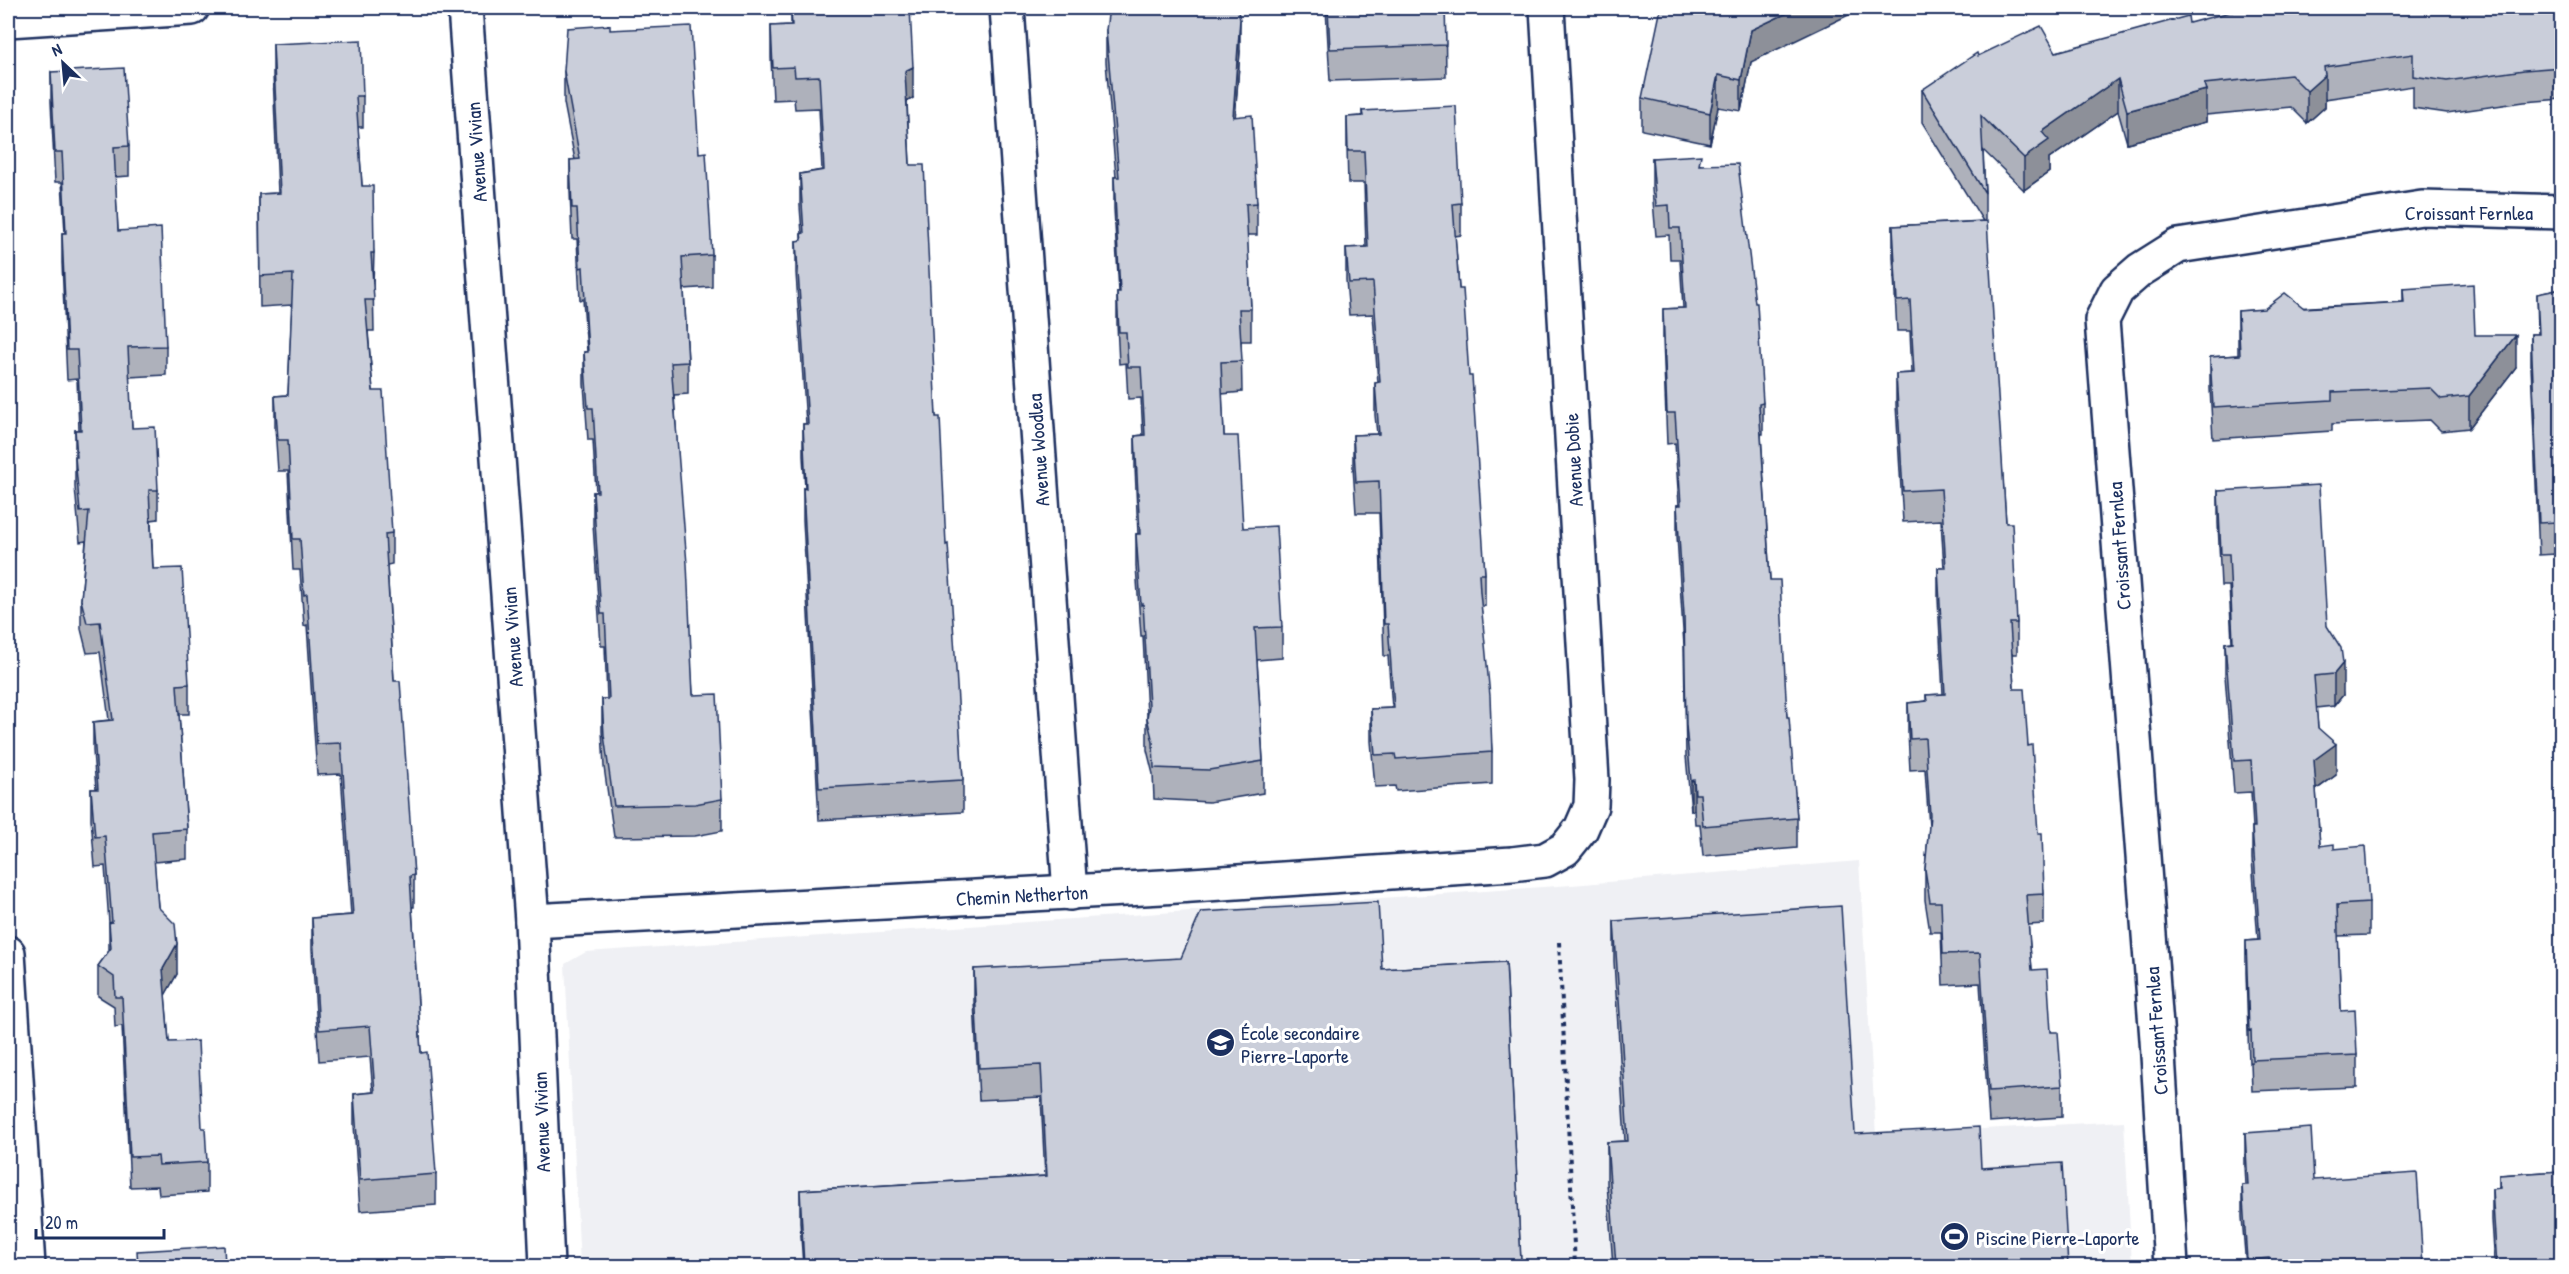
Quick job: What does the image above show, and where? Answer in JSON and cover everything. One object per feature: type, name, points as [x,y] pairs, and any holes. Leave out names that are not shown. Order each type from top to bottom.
[{"type":"street","points":[[8,20],[192,8]]},
{"type":"street","name":"Avenue Vivian","points":[[465,8],[532,921],[547,1266]]},
{"type":"street","name":"Avenue Woodlea","points":[[1007,8],[1070,892]]},
{"type":"street","name":"Avenue Dobie","points":[[1512,864],[1545,860],[1565,849],[1581,829],[1591,806],[1592,780],[1547,8]]},
{"type":"street","name":"Croissant Fernlea","points":[[2171,1266],[2157,1040],[2102,320],[2117,290],[2140,270],[2178,246],[2422,208],[2562,212]]},
{"type":"street","name":"Chemin Netherton","points":[[532,921],[1070,892],[1512,864]]},
{"type":"street","points":[[8,953],[28,1266]]},
{"type":"path","points":[[1559,942],[1575,1266]]},
{"type":"shaded area","name":"École secondaire Pierre-Laporte","points":[[1859,861],[1876,1135],[2124,1121],[2132,1266],[580,1266],[565,964],[586,952],[1572,885]]},
{"type":"building","points":[[910,8],[913,67],[905,71],[910,165],[924,165],[936,417],[940,417],[946,545],[948,544],[963,780],[819,788],[803,488],[806,489],[803,424],[808,424],[796,241],[802,240],[801,234],[804,233],[800,174],[824,170],[819,76],[795,77],[794,67],[773,68],[771,26],[792,25],[791,12]]},
{"type":"building","points":[[1109,8],[1237,8],[1240,19],[1233,117],[1252,115],[1257,203],[1246,204],[1251,309],[1239,309],[1242,361],[1221,362],[1224,436],[1238,436],[1243,528],[1276,526],[1282,627],[1255,628],[1263,761],[1209,770],[1154,768],[1153,742],[1147,718],[1149,706],[1143,604],[1141,605],[1136,534],[1140,534],[1135,436],[1145,435],[1141,367],[1128,367],[1126,332],[1119,332],[1117,292],[1120,292],[1114,177],[1119,177],[1106,30]]},
{"type":"building","points":[[1328,8],[1445,8],[1446,45],[1330,49]]},
{"type":"building","points":[[1661,8],[1798,8],[1751,30],[1741,80],[1718,75],[1710,113],[1642,98]]},
{"type":"building","points":[[2245,8],[2562,8],[2562,67],[2447,81],[2413,76],[2413,54],[2324,67],[2325,75],[2307,91],[2291,75],[2204,84],[2206,90],[2127,111],[2118,79],[2042,132],[2049,140],[2024,158],[1981,116],[1985,193],[1922,90],[1977,53],[1978,56],[2041,26],[2056,52],[2188,16],[2189,23]]},
{"type":"building","points":[[610,25],[610,30],[691,26],[699,153],[706,152],[712,255],[682,257],[688,362],[671,363],[687,564],[693,695],[717,694],[722,799],[695,804],[614,806],[604,735],[602,699],[609,699],[605,614],[601,614],[593,492],[598,492],[593,408],[588,408],[584,352],[588,352],[583,267],[580,268],[577,208],[572,208],[570,160],[580,159],[564,71],[567,28]]},
{"type":"building","points":[[361,40],[363,96],[356,96],[362,186],[373,186],[374,253],[371,253],[374,300],[365,300],[373,391],[383,391],[392,533],[385,534],[394,681],[400,681],[414,875],[410,876],[421,1053],[427,1052],[436,1174],[360,1180],[354,1094],[375,1092],[370,1026],[319,1030],[312,918],[353,915],[341,743],[317,744],[307,594],[304,595],[300,539],[293,539],[288,440],[278,440],[275,396],[288,395],[293,274],[260,276],[259,194],[280,193],[273,44]]},
{"type":"building","points":[[124,68],[129,146],[114,147],[118,231],[161,228],[166,346],[128,347],[132,428],[155,427],[158,490],[149,490],[153,569],[182,568],[189,684],[177,685],[187,829],[152,832],[158,907],[175,924],[177,944],[163,969],[169,1042],[198,1041],[202,1128],[205,1128],[207,1162],[159,1165],[158,1156],[130,1157],[122,997],[115,997],[114,977],[98,966],[111,948],[109,923],[112,922],[105,836],[95,837],[91,789],[98,789],[93,722],[113,720],[100,622],[87,623],[81,600],[89,511],[80,512],[75,457],[77,457],[75,430],[81,430],[77,350],[67,350],[62,233],[66,233],[62,152],[55,152],[51,72]]},
{"type":"building","points":[[1456,106],[1461,203],[1453,204],[1459,289],[1463,289],[1469,376],[1472,376],[1485,574],[1479,574],[1490,696],[1492,752],[1396,759],[1395,754],[1375,755],[1371,709],[1394,708],[1388,624],[1384,624],[1379,481],[1356,482],[1353,435],[1379,434],[1375,383],[1380,382],[1373,282],[1349,283],[1346,248],[1368,247],[1364,151],[1348,151],[1347,117],[1363,116],[1362,111]]},
{"type":"building","points":[[1701,155],[1699,165],[1738,164],[1755,303],[1757,303],[1763,403],[1759,404],[1770,580],[1780,580],[1787,717],[1789,717],[1797,818],[1703,826],[1700,794],[1695,794],[1694,780],[1691,781],[1686,725],[1684,615],[1677,505],[1681,505],[1675,413],[1667,413],[1663,309],[1685,308],[1680,228],[1670,228],[1669,205],[1656,206],[1652,158]]},
{"type":"building","points":[[1987,221],[2006,523],[2012,523],[2017,623],[2010,623],[2014,689],[2024,689],[2028,746],[2032,745],[2038,833],[2042,833],[2044,894],[2026,895],[2032,970],[2047,969],[2051,1032],[2058,1032],[2062,1086],[1989,1091],[1980,953],[1943,954],[1941,902],[1930,902],[1925,869],[1930,815],[1925,738],[1910,739],[1908,703],[1927,701],[1926,695],[1945,694],[1938,568],[1946,568],[1941,489],[1903,491],[1896,374],[1914,373],[1910,300],[1897,301],[1893,226]]},
{"type":"building","points":[[2473,284],[2475,335],[2516,335],[2469,396],[2441,399],[2430,388],[2332,392],[2332,400],[2213,407],[2210,357],[2240,355],[2238,311],[2264,309],[2285,293],[2304,308],[2404,302],[2403,289]]},
{"type":"building","points":[[2562,289],[2562,592],[2560,592],[2556,522],[2539,523],[2531,334],[2539,334],[2537,294]]},
{"type":"building","points":[[2319,485],[2327,626],[2341,648],[2343,663],[2334,674],[2314,676],[2318,728],[2336,744],[2314,760],[2320,846],[2334,844],[2334,849],[2365,846],[2369,903],[2337,905],[2341,1011],[2355,1010],[2357,1055],[2252,1060],[2246,941],[2260,940],[2252,827],[2255,827],[2251,760],[2234,761],[2225,643],[2233,642],[2229,554],[2221,554],[2218,491]]},
{"type":"building","name":"École secondaire Pierre-Laporte","points":[[1378,902],[1382,969],[1506,962],[1521,1261],[1422,1266],[804,1266],[800,1190],[1047,1176],[1041,1065],[979,1068],[974,969],[1181,958],[1201,912]]},
{"type":"building","points":[[1841,906],[1855,1134],[1979,1127],[1981,1168],[2062,1163],[2068,1266],[1616,1266],[1607,1142],[1628,1141],[1614,921]]},
{"type":"building","points":[[2311,1128],[2314,1180],[2417,1173],[2423,1266],[2269,1266],[2269,1258],[2247,1260],[2242,1185],[2248,1185],[2245,1133]]},
{"type":"building","points":[[2562,1171],[2561,1266],[2497,1266],[2492,1189],[2500,1188],[2499,1175]]},
{"type":"building","points":[[224,1246],[225,1266],[138,1266],[137,1251]]},
{"type":"building","points":[[445,1261],[445,1266],[412,1266],[412,1263]]},
{"type":"place","name":"École secondaire Pierre-Laporte","points":[[1220,1043]]},
{"type":"place","name":"Piscine Pierre-Laporte","points":[[1955,1237]]}]
